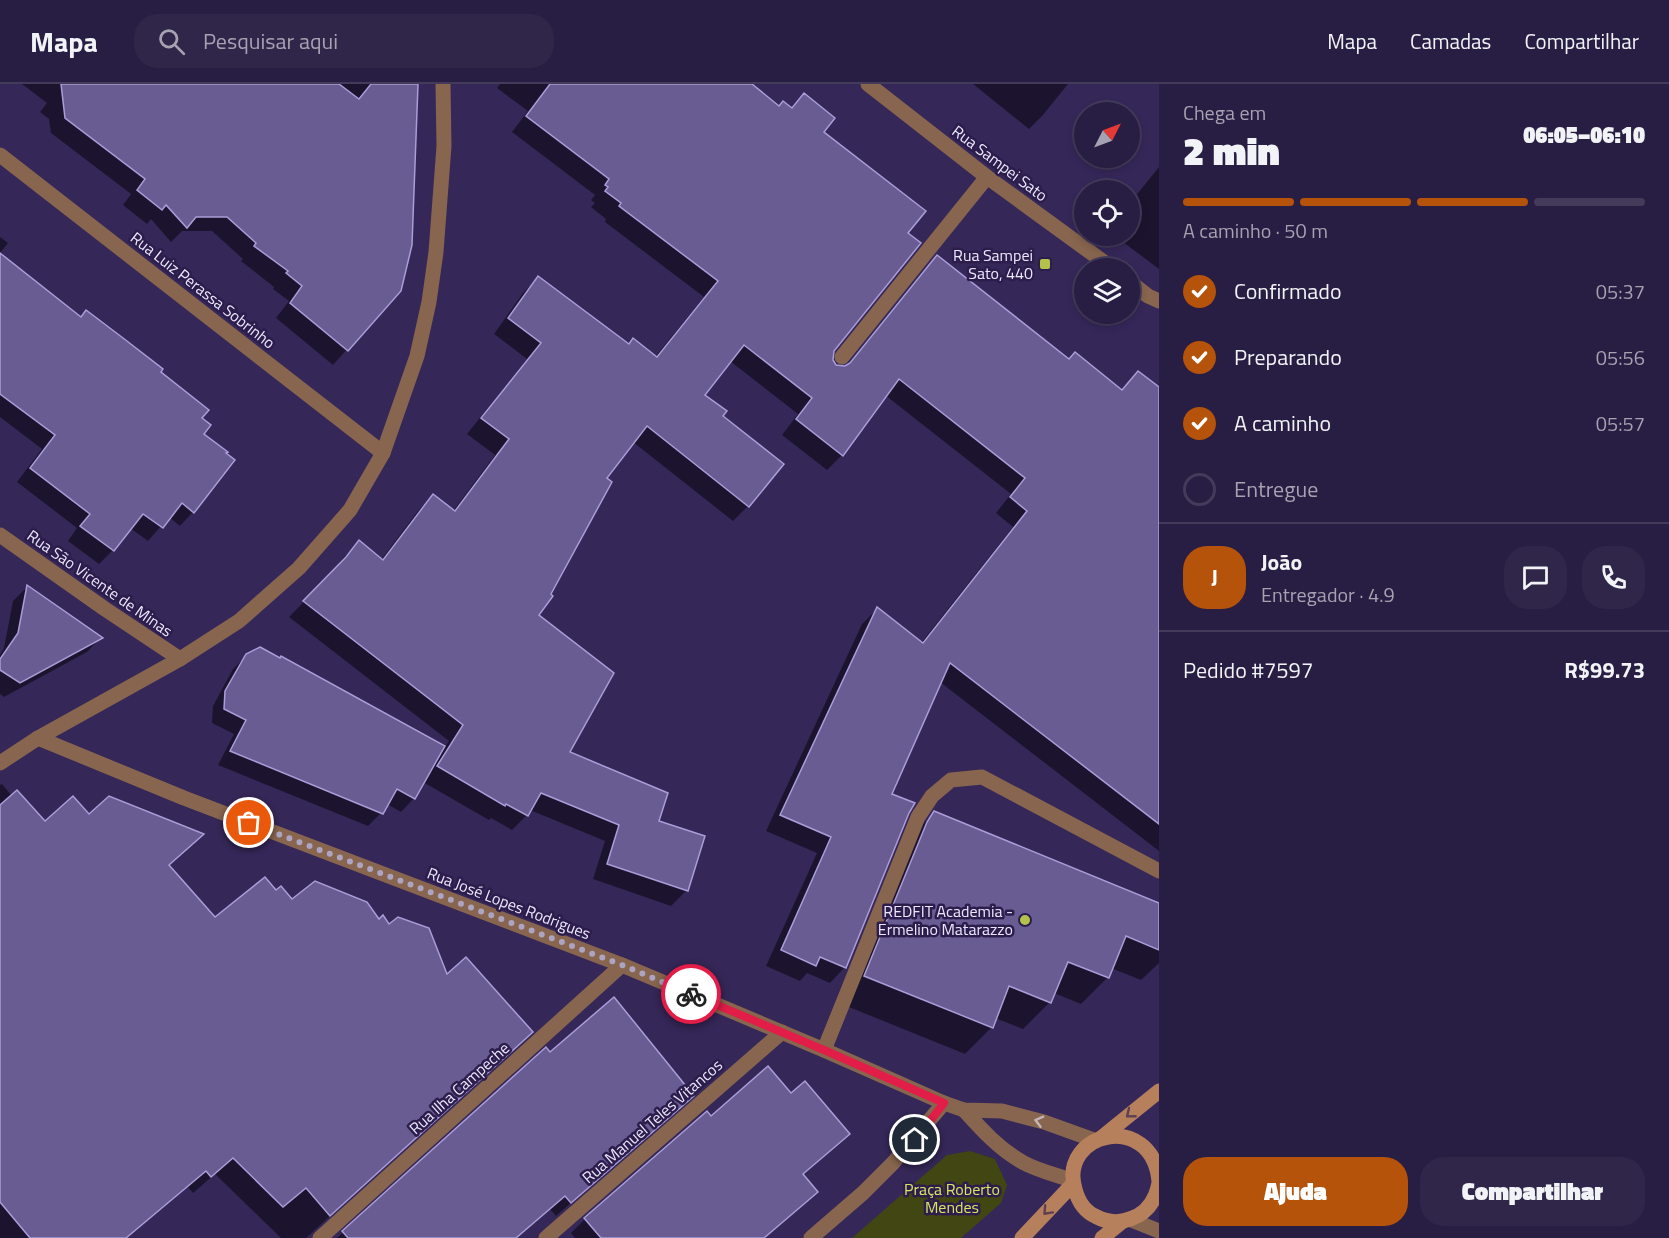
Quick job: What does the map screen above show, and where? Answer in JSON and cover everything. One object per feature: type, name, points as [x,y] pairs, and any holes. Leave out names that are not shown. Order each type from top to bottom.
[{"type":"main road","points":[[1098,1139],[1116,1136],[1130,1138],[1143,1145],[1153,1156],[1159,1175],[1155,1197],[1147,1209],[1136,1217],[1109,1222],[1090,1213],[1077,1197],[1073,1182],[1073,1169],[1079,1155],[1098,1139],[1159,1091]]},
{"type":"main road","points":[[1022,1238],[1073,1182]]},
{"type":"main road","points":[[1102,1238],[1126,1220]]},
{"type":"street","points":[[0,763],[38,738],[180,659],[240,621],[299,568],[350,510],[383,453],[417,357],[429,302],[436,252],[444,146],[443,84]]},
{"type":"street","name":"Rua Sampei Sato","points":[[868,84],[987,177],[1098,258]]},
{"type":"street","name":"Rua Luiz Perassa Sobrinho","points":[[0,155],[383,453]]},
{"type":"street","points":[[842,357],[987,177]]},
{"type":"street","points":[[1140,289],[1154,298],[1159,308]]},
{"type":"street","name":"Rua São Vicente de Minas","points":[[0,535],[180,659]]},
{"type":"street","name":"Rua José Lopes Rodrigues","points":[[38,738],[184,798],[622,965],[944,1103],[964,1110],[1002,1111],[1098,1139]]},
{"type":"street","points":[[824,1050],[918,817],[932,796],[951,780],[982,777],[1159,871]]},
{"type":"street","name":"Rua Ilha Campeche","points":[[320,1238],[622,965]]},
{"type":"street","name":"Rua Manuel Teles Vitancos","points":[[546,1238],[782,1032]]},
{"type":"street","points":[[811,1238],[863,1193],[893,1163],[944,1103]]},
{"type":"street","name":"Rua José Lopes Rodrigues","points":[[964,1110],[1008,1153],[1026,1164],[1073,1182]]},
{"type":"street","points":[[1126,1220],[1159,1231]]},
{"type":"green space","name":"Praça Roberto Mendes","points":[[970,1151],[995,1159],[1007,1185],[1001,1203],[961,1238],[852,1238],[947,1155]]},
{"type":"building","points":[[61,84],[339,84],[359,99],[371,84],[418,84],[412,245],[401,291],[348,351],[290,303],[302,286],[286,273],[288,271],[254,246],[256,243],[227,217],[196,217],[187,228],[166,205],[162,210],[137,190],[145,179],[65,118]]},
{"type":"building","points":[[550,84],[752,84],[779,106],[783,101],[792,108],[804,93],[835,118],[824,132],[926,211],[908,233],[921,243],[834,351],[833,360],[836,365],[845,366],[850,363],[937,255],[1069,359],[1075,352],[1122,390],[1138,371],[1159,387],[1159,824],[950,663],[892,794],[915,803],[846,968],[820,957],[816,966],[781,950],[831,837],[780,815],[877,607],[923,643],[1027,511],[1010,497],[1025,478],[899,379],[843,456],[796,419],[812,398],[744,345],[705,395],[727,411],[723,416],[784,464],[749,507],[647,426],[607,478],[612,482],[551,594],[553,596],[539,615],[614,673],[570,752],[668,793],[659,821],[705,836],[688,891],[607,864],[619,825],[541,793],[528,816],[506,804],[505,806],[437,766],[463,725],[303,601],[346,557],[359,540],[383,560],[433,494],[455,511],[509,439],[481,418],[541,343],[508,318],[538,276],[629,344],[633,338],[657,357],[718,281],[619,206],[621,203],[605,191],[608,187],[605,185],[609,179],[526,116]]},
{"type":"building","points":[[0,253],[81,317],[86,310],[163,369],[161,372],[209,410],[202,418],[211,425],[204,434],[235,460],[194,513],[182,503],[163,528],[143,514],[114,551],[80,526],[90,514],[30,468],[55,435],[0,394]]},
{"type":"building","points":[[27,585],[103,638],[20,683],[0,670],[0,659],[18,633]]},
{"type":"building","points":[[260,647],[280,658],[281,656],[445,746],[415,799],[397,789],[383,814],[230,751],[246,720],[224,709],[225,691],[246,654]]},
{"type":"building","points":[[17,790],[45,821],[73,796],[89,814],[109,796],[204,834],[169,865],[215,917],[265,877],[276,890],[281,886],[292,899],[315,881],[367,902],[379,919],[383,915],[389,924],[398,917],[429,928],[447,974],[466,957],[533,1032],[330,1216],[306,1188],[283,1207],[233,1158],[211,1177],[206,1171],[126,1238],[30,1238],[0,1202],[0,805]]},
{"type":"building","name":"REDFIT Academia - Ermelino Matarazzo","points":[[934,811],[1159,903],[1159,950],[1126,936],[1109,978],[1068,962],[1051,1003],[1009,986],[993,1028],[864,976],[927,822]]},
{"type":"building","points":[[614,997],[694,1096],[571,1203],[565,1196],[516,1238],[348,1238],[342,1231],[546,1047],[550,1052]]},
{"type":"building","points":[[768,1066],[791,1093],[805,1081],[850,1134],[803,1174],[818,1192],[764,1238],[601,1238],[584,1218],[707,1111],[711,1116]]},
{"type":"way so far","points":[[249,823],[622,965],[691,994]]},
{"type":"place","name":"Rua Sampei Sato, 440","points":[[1045,264]]},
{"type":"place","name":"REDFIT Academia - Ermelino Matarazzo","points":[[1025,920]]},
{"type":"route","points":[[691,994],[944,1103],[915,1140]]}]
